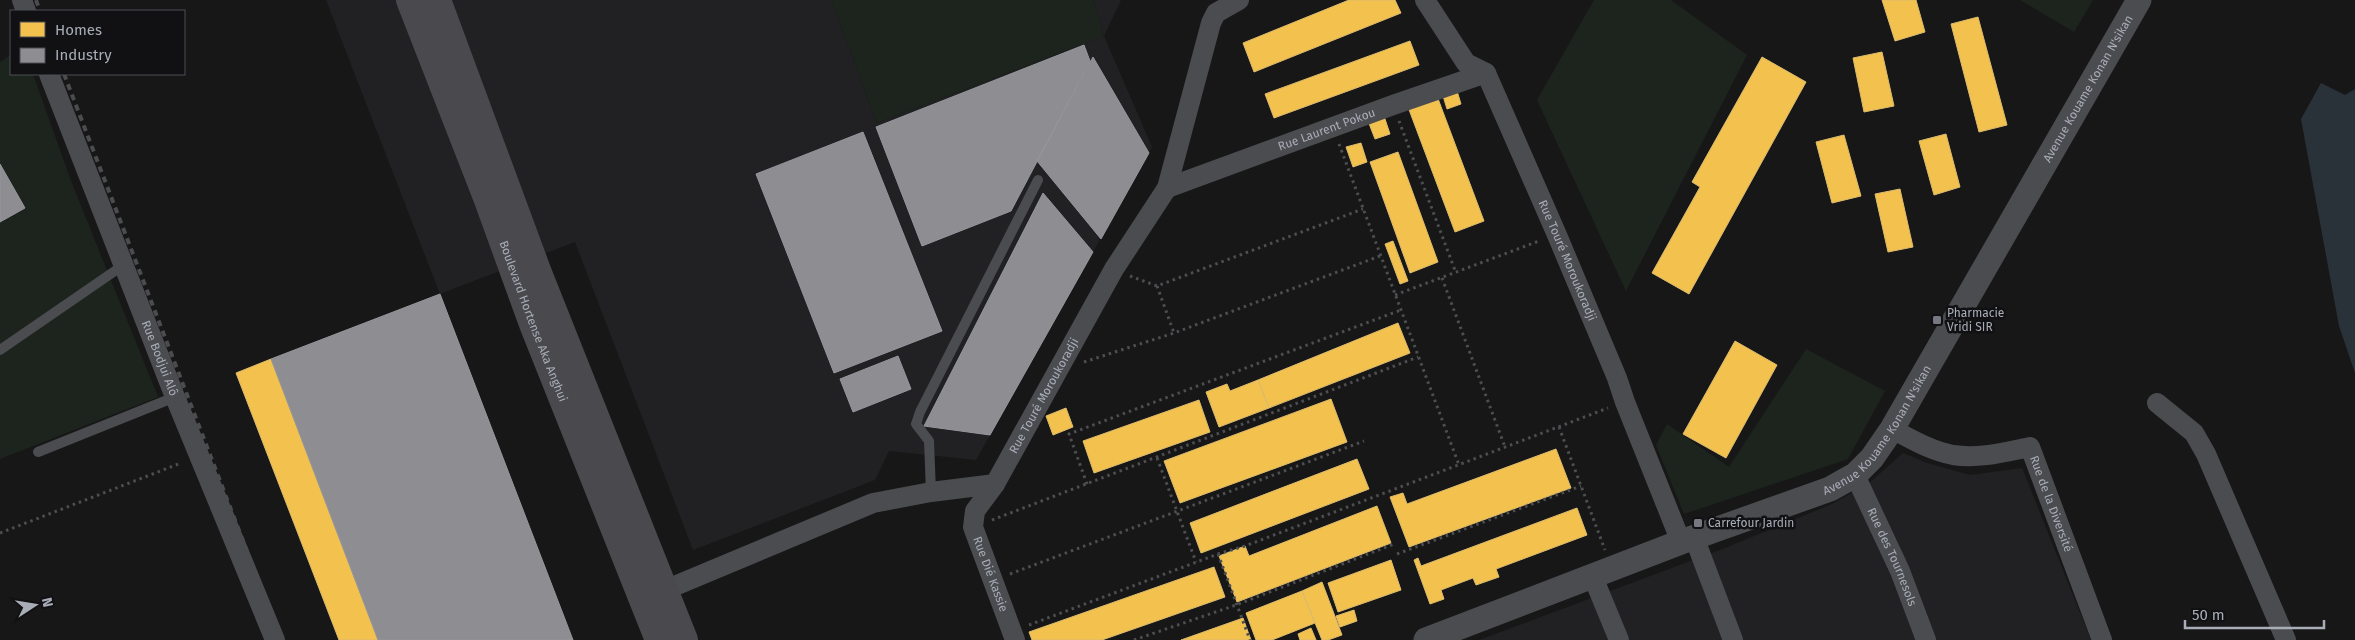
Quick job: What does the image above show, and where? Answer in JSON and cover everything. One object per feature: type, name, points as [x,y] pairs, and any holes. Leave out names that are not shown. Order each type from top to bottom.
[{"type":"main road","name":"Boulevard Hortense Aka Anghui","points":[[410,0],[485,191],[533,324],[659,640]]},
{"type":"main road","name":"Boulevard Hortense Aka Anghui","points":[[437,0],[538,273],[684,640]]},
{"type":"street","name":"Rue Touré Moroukoradji","points":[[995,484],[1114,269],[1167,188],[1210,23],[1216,13],[1239,0]]},
{"type":"street","points":[[1425,0],[1466,63],[1486,73]]},
{"type":"street","name":"Avenue Kouame Konan N'sikan","points":[[1426,640],[1688,539],[1830,490],[1855,475],[1872,458],[1892,429],[2139,0]]},
{"type":"street","name":"Rue Touré Moroukoradji","points":[[1486,73],[1558,235],[1614,369],[1625,402],[1733,640]]},
{"type":"street","name":"Rue Laurent Pokou","points":[[1167,188],[1486,73]]},
{"type":"street","name":"Rue Bodjui Alô","points":[[49,75],[125,264],[175,397],[275,640]]},
{"type":"street","points":[[2157,403],[2194,433],[2206,454],[2286,640]]},
{"type":"street","name":"Rue de la Diversité","points":[[1892,429],[1930,448],[1952,455],[1982,456],[2030,447],[2102,640]]},
{"type":"street","name":"Rue des Tournesols","points":[[1855,475],[1900,571],[1926,640]]},
{"type":"street","points":[[665,590],[873,503],[930,492],[995,484]]},
{"type":"street","name":"Rue Dié Kassie","points":[[995,484],[975,511],[973,527],[1013,636]]},
{"type":"street","points":[[1602,573],[1618,640]]},
{"type":"lane","points":[[930,492],[929,441],[916,424],[1038,180]]},
{"type":"lane","points":[[0,350],[125,264]]},
{"type":"lane","points":[[38,452],[175,397]]},
{"type":"path","points":[[1393,105],[1456,273]]},
{"type":"path","points":[[1332,127],[1459,465]]},
{"type":"path","points":[[1114,269],[1157,286],[1363,209]]},
{"type":"path","points":[[1395,295],[1558,235]]},
{"type":"path","points":[[1057,371],[1174,333],[1380,256]]},
{"type":"path","points":[[1442,278],[1505,447]]},
{"type":"path","points":[[1157,286],[1174,333]]},
{"type":"path","points":[[1087,484],[1068,434],[1400,310]]},
{"type":"path","points":[[973,527],[1418,357]]},
{"type":"path","points":[[1013,636],[1196,562],[1245,546],[1625,402]]},
{"type":"path","points":[[1559,427],[1581,486],[1602,573]]},
{"type":"path","points":[[993,580],[1364,441]]},
{"type":"path","points":[[0,533],[199,456]]},
{"type":"path","points":[[1157,458],[1196,562]]},
{"type":"path","points":[[1398,554],[1581,486]]},
{"type":"path","points":[[1134,640],[1236,605],[1394,544]]},
{"type":"path","points":[[1218,554],[1250,640]]},
{"type":"shaded area","points":[[326,0],[831,0],[877,123],[1104,36],[1152,147],[976,460],[889,451],[875,480],[693,550],[575,242],[440,294]]},
{"type":"shaded area","points":[[831,0],[1093,0],[1104,36],[877,123]]},
{"type":"shaded area","points":[[1093,0],[1121,0],[1104,36]]},
{"type":"shaded area","points":[[1594,0],[1671,0],[1747,55],[1626,291],[1537,100]]},
{"type":"shaded area","points":[[2020,0],[2093,0],[2074,32]]},
{"type":"shaded area","points":[[10,56],[10,75],[33,75],[71,181],[158,397],[0,459],[0,62]]},
{"type":"shaded area","points":[[2321,83],[2345,95],[2355,89],[2355,373],[2339,326],[2301,119]]},
{"type":"shaded area","points":[[1806,349],[1885,391],[1848,459],[1684,514],[1656,445],[1667,424],[1729,467]]},
{"type":"shaded area","points":[[1903,453],[1927,463],[1970,475],[2022,468],[2091,640],[1479,640],[1725,548],[1832,504],[1869,483]]},
{"type":"building: Homes","points":[[1349,0],[1395,0],[1401,13],[1254,72],[1243,43]]},
{"type":"building: Homes","points":[[1882,0],[1916,0],[1925,32],[1895,41]]},
{"type":"building: Homes","points":[[1978,17],[2007,125],[1979,132],[1951,24]]},
{"type":"building: Homes","points":[[1410,41],[1419,65],[1274,118],[1265,94]]},
{"type":"building: Homes","points":[[1882,52],[1894,106],[1864,112],[1853,58]]},
{"type":"building: Homes","points":[[1762,57],[1806,82],[1689,294],[1652,273],[1700,187],[1692,182]]},
{"type":"building: Homes","points":[[1457,91],[1461,104],[1447,109],[1443,96]]},
{"type":"building: Homes","points":[[1437,96],[1484,221],[1455,232],[1408,107]]},
{"type":"building: Homes","points":[[1384,116],[1390,134],[1375,139],[1368,121]]},
{"type":"building: Homes","points":[[1946,134],[1960,187],[1934,195],[1919,141]]},
{"type":"building: Homes","points":[[1844,135],[1861,196],[1832,203],[1816,142]]},
{"type":"building: Homes","points":[[1361,143],[1367,162],[1353,167],[1346,147]]},
{"type":"building: Homes","points":[[1398,152],[1438,262],[1410,273],[1370,162]]},
{"type":"building: Homes","points":[[1900,189],[1913,247],[1888,252],[1875,194]]},
{"type":"building: Homes","points":[[1393,241],[1408,281],[1400,284],[1385,244]]},
{"type":"building: Homes","points":[[1398,323],[1410,353],[1269,408],[1258,380]]},
{"type":"building: Homes","points":[[1735,341],[1777,365],[1726,458],[1683,434]]},
{"type":"building: Homes","points":[[271,359],[378,640],[339,640],[236,373]]},
{"type":"building: Homes","points":[[1258,380],[1269,408],[1219,427],[1206,392],[1227,384],[1230,391]]},
{"type":"building: Homes","points":[[1331,399],[1347,442],[1180,503],[1164,461]]},
{"type":"building: Homes","points":[[1199,400],[1210,432],[1094,473],[1083,441]]},
{"type":"building: Homes","points":[[1066,408],[1073,427],[1053,435],[1046,416]]},
{"type":"building: Homes","points":[[1556,449],[1571,488],[1409,547],[1390,497],[1403,493],[1407,504]]},
{"type":"building: Homes","points":[[1357,459],[1369,489],[1201,553],[1190,523]]},
{"type":"building: Homes","points":[[1377,506],[1391,543],[1237,602],[1219,556],[1245,546],[1249,556]]},
{"type":"building: Homes","points":[[1577,508],[1587,535],[1496,569],[1499,577],[1476,585],[1473,578],[1441,590],[1444,599],[1430,604],[1414,560],[1418,558],[1421,566]]},
{"type":"building: Homes","points":[[1391,560],[1401,590],[1338,612],[1328,583]]},
{"type":"building: Homes","points":[[1214,567],[1225,597],[1102,640],[1032,640],[1029,632]]},
{"type":"building: Homes","points":[[1322,582],[1342,635],[1328,640],[1322,640],[1302,591]]},
{"type":"building: Homes","points":[[1302,591],[1315,623],[1272,640],[1256,640],[1246,613]]},
{"type":"building: Homes","points":[[1354,610],[1357,621],[1340,627],[1336,616]]},
{"type":"building: Homes","points":[[1243,618],[1251,640],[1181,640]]},
{"type":"building: Homes","points":[[1311,628],[1316,640],[1300,640],[1298,634]]},
{"type":"building: Industry","points":[[1084,45],[1090,61],[1011,211],[922,246],[876,127]]},
{"type":"building: Industry","points":[[1093,57],[1149,153],[1101,239],[1037,161]]},
{"type":"building: Industry","points":[[863,132],[942,331],[834,373],[756,174]]},
{"type":"building: Industry","points":[[0,164],[25,208],[0,222]]},
{"type":"building: Industry","points":[[1043,193],[1093,252],[990,435],[924,426]]},
{"type":"building: Industry","points":[[440,294],[573,640],[378,640],[271,359]]},
{"type":"building: Industry","points":[[898,356],[911,389],[853,412],[840,379]]},
{"type":"railway","points":[[36,0],[40,10]]},
{"type":"railway","points":[[64,75],[281,640]]},
{"type":"place","name":"Pharmacie Vridi SIR","points":[[1937,320]]},
{"type":"place","name":"Carrefour Jardin","points":[[1698,523]]}]
